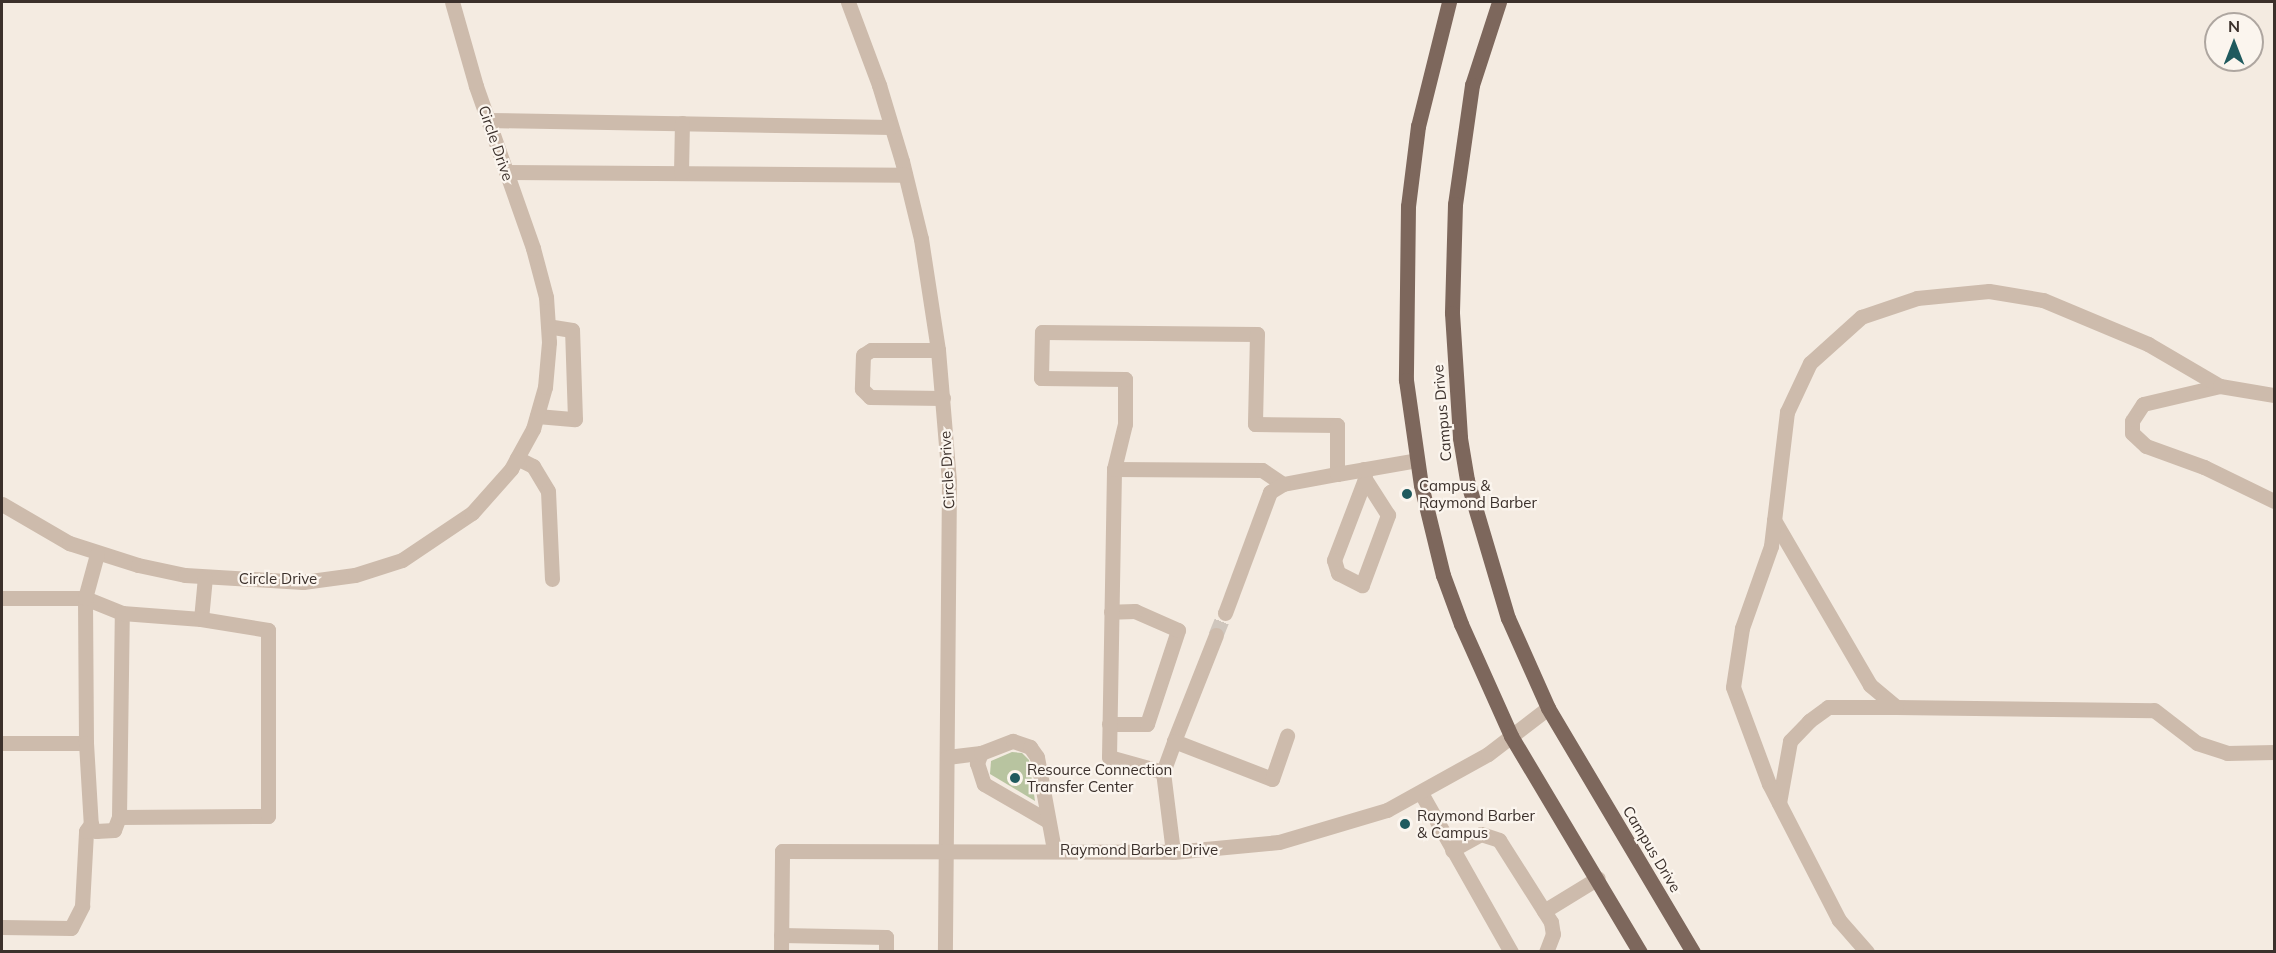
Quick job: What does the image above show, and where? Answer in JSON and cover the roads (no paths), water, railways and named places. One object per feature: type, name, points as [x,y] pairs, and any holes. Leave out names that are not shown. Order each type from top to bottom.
[{"type":"main road","name":"Campus Drive","points":[[1449,2],[1418,126],[1408,206],[1406,380],[1418,460],[1443,575],[1511,736],[1640,951]]},
{"type":"main road","name":"Campus Drive","points":[[1499,2],[1472,85],[1455,204],[1452,313],[1460,438],[1490,565],[1548,708],[1693,951]]},
{"type":"street","name":"Circle Drive","points":[[2,504],[97,554],[205,577],[303,582],[355,575],[402,560],[472,513],[517,458],[537,416],[545,387],[548,326],[546,297],[533,248],[488,120],[452,2]]},
{"type":"street","name":"Circle Drive","points":[[848,2],[891,127],[921,239],[943,398],[949,482],[945,951]]},
{"type":"street","points":[[488,120],[891,127]]},
{"type":"street","points":[[681,123],[681,173]]},
{"type":"street","points":[[506,172],[905,175]]},
{"type":"street","points":[[1867,951],[1839,920],[1779,803],[1734,687],[1742,628],[1771,546],[1787,412],[1810,363],[1861,317],[1917,298],[1989,291],[2043,300],[2148,344],[2220,386]]},
{"type":"street","points":[[537,416],[575,419],[572,330],[548,326]]},
{"type":"street","points":[[1163,772],[1109,757],[1114,469],[1125,424],[1125,380],[1041,378],[1042,332],[1257,334],[1255,424],[1337,425],[1337,474]]},
{"type":"street","points":[[938,350],[871,350],[863,355],[862,389],[870,397],[943,398]]},
{"type":"street","points":[[2274,394],[2220,386],[2143,404],[2132,421],[2132,434],[2146,446],[2204,467],[2274,501]]},
{"type":"street","points":[[517,458],[533,466],[548,491],[552,579]]},
{"type":"street","points":[[1225,613],[1270,492],[1283,484],[1337,474],[1364,474],[1418,460]]},
{"type":"street","points":[[1114,469],[1262,470],[1283,484]]},
{"type":"street","points":[[1364,474],[1388,515],[1362,585],[1338,573],[1334,560],[1364,474]]},
{"type":"street","points":[[1774,520],[1870,685],[1896,706]]},
{"type":"street","points":[[97,554],[85,598],[86,743],[91,824],[96,831],[114,830],[119,818],[122,613]]},
{"type":"street","points":[[201,619],[205,577]]},
{"type":"street","points":[[2,598],[85,598],[122,613],[201,619],[268,630],[268,816],[119,818]]},
{"type":"street","points":[[1109,724],[1147,724],[1178,630],[1135,612],[1111,612]]},
{"type":"street","points":[[1173,852],[1163,772],[1216,635]]},
{"type":"street","points":[[1779,803],[1790,741],[1809,721],[1828,707],[2154,710],[2197,743],[2227,753],[2274,752]]},
{"type":"street","name":"Raymond Barber Drive","points":[[781,935],[782,851],[1173,852],[1279,842],[1387,810],[1421,793],[1511,736],[1548,708]]},
{"type":"street","points":[[1174,741],[1272,779],[1287,736]]},
{"type":"street","points":[[947,757],[981,753],[1013,741],[1030,747],[1037,757],[1054,850]]},
{"type":"street","points":[[2,743],[86,743]]},
{"type":"street","points":[[981,753],[977,763],[984,784],[1048,821]]},
{"type":"street","points":[[1421,793],[1511,951]]},
{"type":"street","points":[[2,927],[71,928],[82,906],[86,831],[91,824]]},
{"type":"street","points":[[1452,850],[1481,834],[1492,835],[1544,911],[1553,934],[1546,951]]},
{"type":"street","points":[[1544,911],[1598,878]]},
{"type":"street","points":[[781,951],[781,935],[886,937],[886,951]]},
{"type":"tunnel","points":[[1216,635],[1225,613]]},
{"type":"place","name":"Campus & Raymond Barber","points":[[1407,494]]},
{"type":"place","name":"Resource Connection Transfer Center","points":[[1015,778]]},
{"type":"place","name":"Raymond Barber & Campus","points":[[1405,824]]}]
